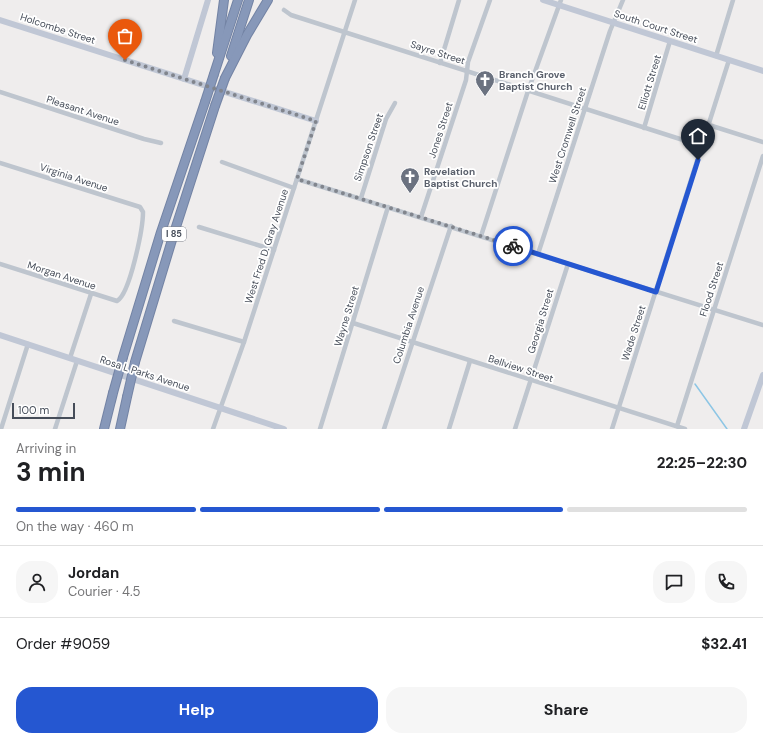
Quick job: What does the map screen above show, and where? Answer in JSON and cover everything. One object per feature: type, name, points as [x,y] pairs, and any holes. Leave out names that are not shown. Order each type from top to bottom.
[{"type":"highway","points":[[214,74],[224,0]]},
{"type":"highway","name":"I 85","points":[[104,429],[123,356],[154,253],[238,0]]},
{"type":"highway","name":"I 85","points":[[120,429],[135,362],[175,230],[249,0]]},
{"type":"highway","points":[[225,78],[268,0]]},
{"type":"street","points":[[184,79],[208,0]]},
{"type":"street","name":"West Fred D. Gray Avenue","points":[[213,429],[244,342],[355,0]]},
{"type":"street","points":[[440,63],[459,0]]},
{"type":"street","name":"Jones Street","points":[[421,217],[466,80],[468,62],[490,0]]},
{"type":"street","name":"South Court Street","points":[[543,0],[560,3],[614,23],[763,71]]},
{"type":"street","name":"West Cromwell Street","points":[[538,254],[585,109],[623,0]]},
{"type":"street","points":[[716,56],[733,0]]},
{"type":"street","points":[[481,236],[528,91],[560,3]]},
{"type":"street","name":"Sayre Street","points":[[284,10],[291,15],[702,146]]},
{"type":"street","name":"Holcombe Street","points":[[0,20],[316,121]]},
{"type":"street","name":"Elliott Street","points":[[644,128],[670,41]]},
{"type":"street","name":"Wade Street","points":[[612,429],[729,60]]},
{"type":"street","name":"Pleasant Avenue","points":[[0,92],[144,139],[162,143]]},
{"type":"street","name":"Simpson Street","points":[[361,198],[386,119],[395,103]]},
{"type":"street","points":[[709,125],[763,142]]},
{"type":"street","name":"Flood Street","points":[[677,426],[763,156]]},
{"type":"street","points":[[222,162],[294,188]]},
{"type":"street","name":"Virginia Avenue","points":[[0,163],[142,209],[143,215],[138,246],[119,300]]},
{"type":"street","points":[[297,179],[763,325]]},
{"type":"street","name":"Wayne Street","points":[[320,429],[388,207]]},
{"type":"street","name":"Columbia Avenue","points":[[384,429],[450,226]]},
{"type":"street","points":[[199,227],[274,250]]},
{"type":"street","name":"Morgan Avenue","points":[[0,264],[114,301],[119,300]]},
{"type":"street","name":"Georgia Street","points":[[515,429],[568,264]]},
{"type":"street","points":[[70,358],[91,294]]},
{"type":"street","points":[[174,321],[244,342]]},
{"type":"street","name":"Bellview Street","points":[[353,323],[685,429]]},
{"type":"street","name":"Rosa L Parks Avenue","points":[[0,335],[284,429]]},
{"type":"street","points":[[1,429],[28,344]]},
{"type":"street","points":[[54,429],[77,361]]},
{"type":"street","points":[[449,429],[470,361]]},
{"type":"street","points":[[744,429],[763,375]]},
{"type":"waterway","points":[[695,384],[727,429]]},
{"type":"way so far","points":[[125,60],[316,121],[297,179],[513,246]]},
{"type":"place","name":"Branch Grove Baptist Church","points":[[485,97]]},
{"type":"place","name":"Revelation Baptist Church","points":[[410,194]]},
{"type":"route","points":[[513,246],[656,292],[698,160]]}]
